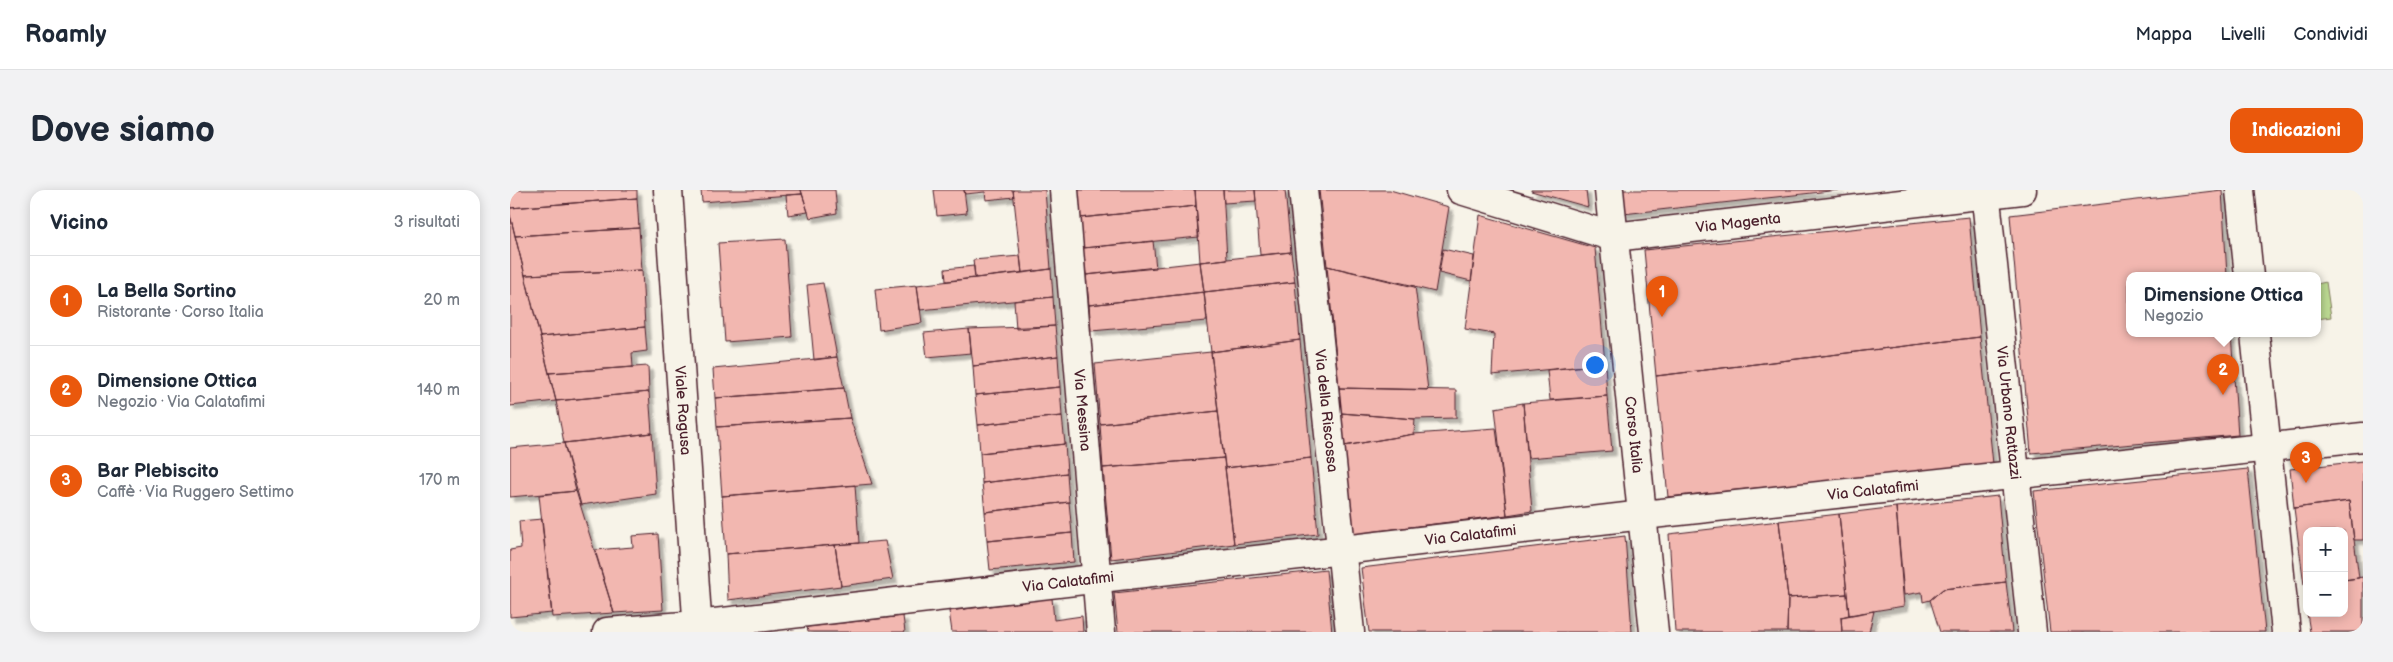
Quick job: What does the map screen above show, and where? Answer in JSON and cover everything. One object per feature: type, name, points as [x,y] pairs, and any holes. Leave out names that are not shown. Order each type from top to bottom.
[{"type":"street","name":"Viale Ragusa","points":[[668,190],[698,628]]},
{"type":"street","name":"Via Messina","points":[[1064,190],[1101,632]]},
{"type":"street","name":"Via della Riscossa","points":[[1303,190],[1350,632]]},
{"type":"street","name":"Via Magenta","points":[[1461,190],[1614,237],[1985,192],[2022,190]]},
{"type":"street","name":"Corso Italia","points":[[1609,190],[1654,632]]},
{"type":"street","points":[[2240,190],[2249,272]]},
{"type":"street","name":"Via Urbano Rattazzi","points":[[1985,192],[2032,632]]},
{"type":"street","points":[[2255,337],[2259,455],[2286,632]]},
{"type":"street","name":"Via Calatafimi","points":[[607,632],[698,628],[1096,578],[2014,474],[2259,455],[2363,437]]},
{"type":"green space","points":[[2326,282],[2331,317],[2321,318],[2321,283]]},
{"type":"building","points":[[510,190],[637,190],[637,198],[510,208]]},
{"type":"building","points":[[701,190],[801,190],[802,194],[702,202]]},
{"type":"building","points":[[801,190],[835,190],[837,213],[810,218]]},
{"type":"building","points":[[934,190],[964,190],[967,213],[937,216]]},
{"type":"building","points":[[964,190],[1013,190],[1014,197],[986,200],[985,192],[965,194]]},
{"type":"building","points":[[1013,190],[1045,190],[1051,269],[1022,273]]},
{"type":"building","points":[[1078,190],[1195,190],[1196,206],[1080,218]]},
{"type":"building","points":[[1195,190],[1223,190],[1227,259],[1200,262]]},
{"type":"building","points":[[1223,190],[1255,190],[1256,201],[1224,203]]},
{"type":"building","points":[[1255,190],[1285,190],[1291,252],[1260,255]]},
{"type":"building","points":[[1319,190],[1390,190],[1449,207],[1435,292],[1327,266]]},
{"type":"building","points":[[1586,190],[1588,207],[1531,191]]},
{"type":"building","points":[[1621,190],[1839,190],[1623,214]]},
{"type":"building","points":[[2222,190],[2227,272],[2126,272],[2126,337],[2231,337],[2238,435],[2031,453],[2010,215]]},
{"type":"building","points":[[802,194],[808,212],[788,215],[786,195]]},
{"type":"building","points":[[637,198],[639,228],[515,236],[510,215],[510,208]]},
{"type":"building","points":[[1196,206],[1199,237],[1083,248],[1080,218]]},
{"type":"building","points":[[510,215],[549,373],[556,401],[510,406]]},
{"type":"building","points":[[1480,215],[1595,248],[1605,364],[1492,375],[1494,334],[1465,329]]},
{"type":"building","points":[[1969,217],[1980,337],[1656,376],[1644,250]]},
{"type":"building","points":[[639,228],[642,270],[525,275],[515,236]]},
{"type":"building","points":[[785,239],[792,337],[725,342],[718,243]]},
{"type":"building","points":[[1153,241],[1156,268],[1086,275],[1083,248]]},
{"type":"building","points":[[1443,249],[1474,256],[1471,281],[1439,273]]},
{"type":"building","points":[[1291,252],[1295,282],[1204,292],[1200,262]]},
{"type":"building","points":[[1020,256],[1022,273],[975,278],[973,260]]},
{"type":"building","points":[[1200,262],[1204,292],[1089,305],[1086,275]]},
{"type":"building","points":[[974,266],[975,278],[946,281],[945,269]]},
{"type":"building","points":[[1327,266],[1415,286],[1428,390],[1339,388]]},
{"type":"building","points":[[1051,269],[1053,297],[920,310],[917,285]]},
{"type":"building","points":[[642,270],[645,327],[540,337],[525,275]]},
{"type":"building","points":[[1295,282],[1300,340],[1211,352],[1204,292]]},
{"type":"building","points":[[823,283],[837,357],[814,360],[807,285]]},
{"type":"building","points":[[917,285],[922,323],[879,330],[875,289]]},
{"type":"building","points":[[1204,292],[1207,321],[1091,331],[1089,305]]},
{"type":"building","points":[[1053,297],[1055,326],[1016,329],[1014,301]]},
{"type":"building","points":[[1055,326],[1058,356],[973,366],[969,329]]},
{"type":"building","points":[[645,327],[647,351],[632,353],[633,367],[549,373],[540,337]]},
{"type":"building","points":[[969,329],[971,353],[927,357],[924,333]]},
{"type":"building","points":[[1980,337],[1993,464],[1668,497],[1656,376]]},
{"type":"building","points":[[1300,340],[1311,458],[1225,468],[1211,352]]},
{"type":"building","points":[[1211,352],[1218,411],[1100,424],[1095,364]]},
{"type":"building","points":[[1058,356],[1060,387],[975,395],[973,366]]},
{"type":"building","points":[[837,357],[844,388],[715,398],[713,369]]},
{"type":"building","points":[[1605,364],[1607,396],[1550,400],[1547,370]]},
{"type":"building","points":[[648,366],[649,392],[556,401],[549,373]]},
{"type":"building","points":[[1060,387],[1062,416],[978,425],[975,395]]},
{"type":"building","points":[[844,388],[850,418],[717,427],[715,398]]},
{"type":"building","points":[[1339,388],[1456,390],[1456,418],[1415,419],[1341,413]]},
{"type":"building","points":[[649,392],[652,433],[564,443],[556,401]]},
{"type":"building","points":[[1607,396],[1612,451],[1528,458],[1523,403]]},
{"type":"building","points":[[1523,403],[1532,511],[1507,515],[1495,408]]},
{"type":"building","points":[[1218,411],[1224,458],[1103,468],[1100,424]]},
{"type":"building","points":[[1341,413],[1415,419],[1414,434],[1344,446]]},
{"type":"building","points":[[1062,416],[1065,444],[980,453],[978,425]]},
{"type":"building","points":[[850,418],[872,484],[722,496],[717,427]]},
{"type":"building","points":[[1496,428],[1507,515],[1353,534],[1344,446],[1414,434]]},
{"type":"building","points":[[652,433],[656,494],[581,505],[564,443]]},
{"type":"building","points":[[564,443],[576,491],[510,497],[510,448]]},
{"type":"building","points":[[1065,444],[1067,473],[982,483],[980,453]]},
{"type":"building","points":[[1224,458],[1234,544],[1111,559],[1103,468]]},
{"type":"building","points":[[1311,458],[1318,534],[1234,544],[1225,468]]},
{"type":"building","points":[[2363,461],[2363,540],[2354,540],[2349,501],[2294,508],[2290,469]]},
{"type":"building","points":[[2248,469],[2265,632],[2050,632],[2034,491]]},
{"type":"building","points":[[1067,473],[1069,502],[985,512],[982,483]]},
{"type":"building","points":[[855,485],[859,543],[726,554],[722,496]]},
{"type":"building","points":[[576,491],[614,613],[552,617],[539,495]]},
{"type":"building","points":[[1998,496],[2006,582],[1943,589],[1930,600],[1923,602],[1922,592],[1904,595],[1896,507]]},
{"type":"building","points":[[2349,501],[2359,578],[2348,579],[2348,527],[2303,527],[2303,577],[2294,508]]},
{"type":"building","points":[[1069,502],[1072,533],[987,541],[985,512]]},
{"type":"building","points":[[1896,507],[1904,606],[1849,615],[1839,514]]},
{"type":"building","points":[[1839,514],[1847,594],[1788,598],[1779,521]]},
{"type":"building","points":[[542,519],[552,613],[510,617],[510,550],[521,548],[519,521]]},
{"type":"building","points":[[1779,521],[1788,598],[1787,632],[1675,632],[1669,534]]},
{"type":"building","points":[[1072,533],[1074,562],[990,570],[987,541]]},
{"type":"building","points":[[658,534],[663,610],[614,613],[595,550],[633,547],[632,536]]},
{"type":"building","points":[[1625,536],[1632,632],[1369,632],[1361,568]]},
{"type":"building","points":[[885,541],[893,579],[841,586],[835,545]]},
{"type":"building","points":[[835,545],[841,586],[728,600],[726,554]]},
{"type":"building","points":[[1326,570],[1332,632],[1118,632],[1114,593]]},
{"type":"building","points":[[2363,577],[2363,632],[2310,632],[2308,617],[2348,617],[2348,579]]},
{"type":"building","points":[[2006,582],[2012,632],[1940,632],[1930,600],[1943,589]]},
{"type":"building","points":[[1847,594],[1849,615],[1841,617],[1842,632],[1787,632],[1788,598]]},
{"type":"building","points":[[1052,598],[1054,620],[1082,616],[1083,632],[952,632],[949,611]]},
{"type":"building","points":[[1874,611],[1869,632],[1842,632],[1841,617]]},
{"type":"building","points":[[903,616],[905,632],[808,632],[807,627]]},
{"type":"place","name":"La Bella Sortino","points":[[1662,317]]},
{"type":"place","name":"Dimensione Ottica","points":[[2223,395]]},
{"type":"place","name":"Bar Plebiscito","points":[[2306,483]]}]
